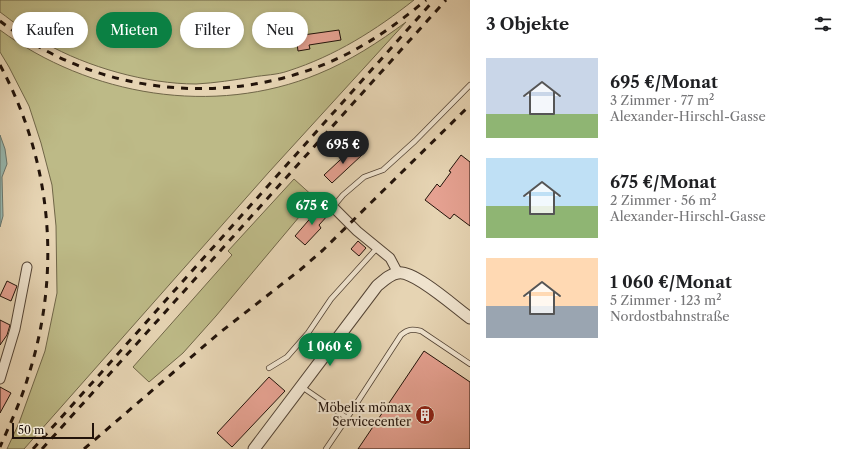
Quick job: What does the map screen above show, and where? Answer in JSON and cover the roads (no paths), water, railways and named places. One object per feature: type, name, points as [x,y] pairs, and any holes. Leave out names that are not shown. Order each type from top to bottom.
[{"type":"street","points":[[333,207],[377,248],[390,258],[398,272]]},
{"type":"street","points":[[0,379],[16,329],[27,267]]},
{"type":"street","points":[[254,449],[300,386],[377,286],[393,274],[398,272],[409,274],[420,280],[470,318]]},
{"type":"lane","points":[[333,207],[364,177],[383,170],[470,85]]},
{"type":"lane","points":[[269,368],[287,357],[308,333],[331,299],[377,248]]},
{"type":"lane","points":[[326,449],[401,335],[406,330],[413,329],[421,331],[470,364]]},
{"type":"lane","points":[[300,386],[347,418]]},
{"type":"water","points":[[0,135],[5,149],[7,164],[2,177],[3,216],[0,227]]},
{"type":"railway","points":[[0,21],[39,47],[81,66],[124,80],[170,87],[215,88],[261,83],[306,71],[349,53],[369,42],[426,0]]},
{"type":"railway","points":[[33,449],[434,0]]},
{"type":"railway","points":[[42,449],[446,0]]},
{"type":"railway","points":[[0,65],[18,102],[31,140],[41,179],[46,218],[48,258],[45,298],[39,337],[22,395],[0,447]]},
{"type":"railway","points":[[84,449],[218,334],[300,270],[323,250],[470,105]]},
{"type":"place","name":"Möbelix mömax Servicecenter","points":[[425,415]]}]
